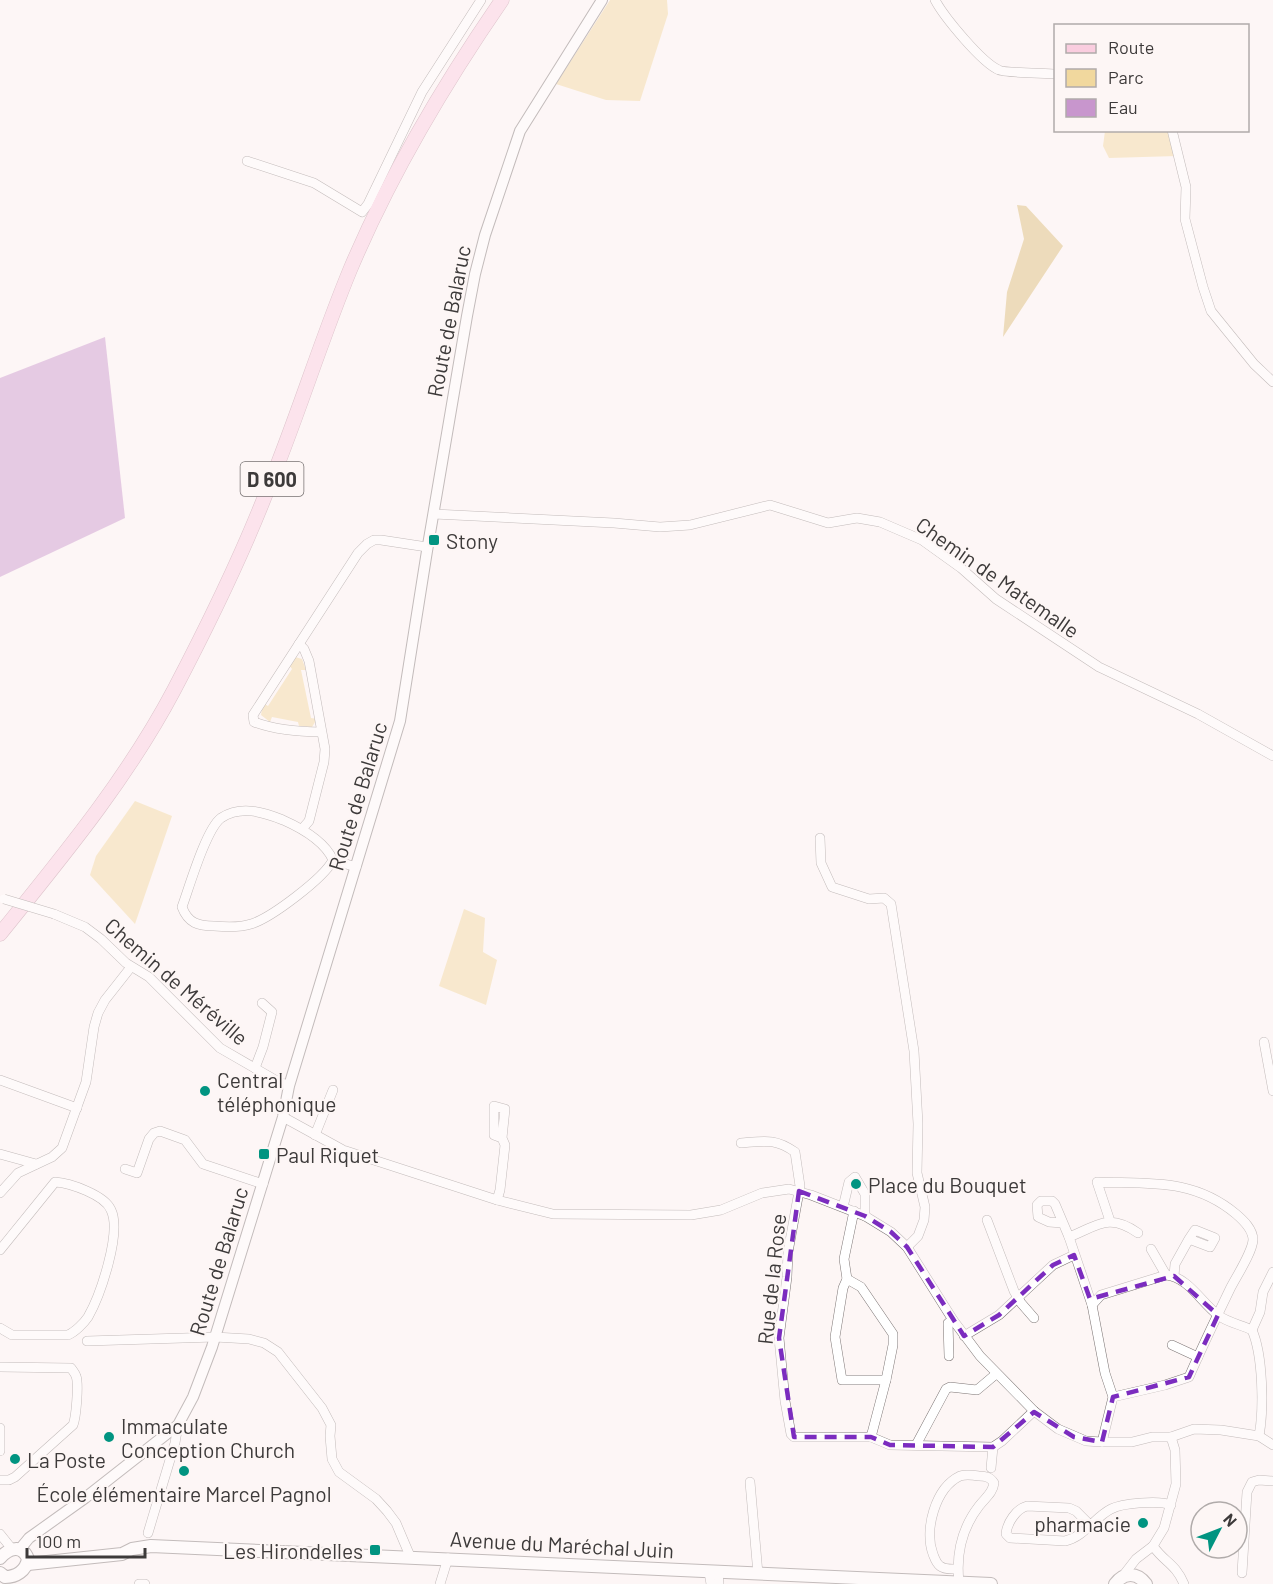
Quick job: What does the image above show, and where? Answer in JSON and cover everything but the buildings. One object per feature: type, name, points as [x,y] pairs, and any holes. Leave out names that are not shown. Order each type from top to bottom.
[{"type":"main road","name":"D 600","points":[[0,934],[113,790],[174,689],[222,592],[265,497],[351,267],[425,121],[502,0]]},
{"type":"main road","name":"Avenue du Maréchal Juin","points":[[17,1554],[122,1554],[132,1549],[151,1546],[448,1558],[714,1578],[758,1574],[958,1576],[991,1584]]},
{"type":"main road","points":[[8,1579],[22,1572],[17,1554]]},
{"type":"main road","points":[[1119,1580],[1132,1574],[1142,1580]]},
{"type":"street","points":[[247,161],[314,183],[362,212],[422,92],[480,0]]},
{"type":"street","name":"Route de Balaruc","points":[[17,1554],[29,1538],[85,1498],[178,1425],[193,1397],[215,1337],[263,1184],[283,1117],[289,1086],[400,721],[427,547],[475,274],[507,165],[520,131],[602,0]]},
{"type":"street","points":[[935,0],[963,37],[1000,72],[1054,74]]},
{"type":"street","points":[[1172,132],[1186,187],[1185,219],[1211,311],[1254,364],[1273,382]]},
{"type":"street","name":"Chemin de Matemalle","points":[[434,514],[660,527],[690,525],[770,505],[828,523],[857,518],[880,522],[922,540],[961,568],[996,599],[1099,667],[1198,714],[1252,742],[1273,756]]},
{"type":"street","points":[[321,732],[284,730],[254,722],[253,715],[358,553],[367,544],[374,540],[381,540],[427,547]]},
{"type":"street","points":[[298,644],[304,649],[309,661],[325,749],[321,778],[309,821],[302,829]]},
{"type":"street","points":[[333,860],[329,868],[292,898],[269,916],[250,925],[193,924],[186,917],[182,907],[205,844],[220,819],[241,810],[258,811],[302,829],[330,854],[333,860],[356,867]]},
{"type":"street","points":[[819,838],[821,863],[832,887],[870,898],[884,898],[891,904],[914,1051],[918,1125],[917,1173],[925,1207],[924,1220],[918,1236],[908,1247]]},
{"type":"street","name":"Chemin de Méréville","points":[[4,899],[54,914],[85,927],[102,939],[131,967],[149,977],[220,1048],[289,1086]]},
{"type":"street","points":[[0,1194],[18,1173],[52,1157],[62,1148],[86,1082],[98,1013],[125,971],[131,967]]},
{"type":"street","points":[[255,1068],[272,1012],[262,1003]]},
{"type":"street","points":[[1264,1042],[1273,1091]]},
{"type":"street","points":[[0,1080],[77,1108]]},
{"type":"street","points":[[315,1135],[333,1090]]},
{"type":"street","points":[[283,1117],[343,1150],[497,1200],[553,1214],[691,1215],[722,1210],[762,1193],[789,1189],[799,1191],[865,1216],[891,1232],[908,1247],[964,1336],[996,1374],[1048,1424],[1086,1441],[1132,1442],[1152,1437],[1171,1437],[1194,1429],[1205,1429],[1243,1432],[1259,1436],[1273,1445]]},
{"type":"street","points":[[125,1169],[136,1173],[149,1139],[154,1133],[160,1131],[185,1140],[203,1164],[263,1184]]},
{"type":"street","points":[[497,1200],[505,1145],[502,1138]]},
{"type":"street","points":[[741,1143],[766,1141],[782,1143],[795,1152],[799,1191]]},
{"type":"street","points":[[0,1154],[36,1164]]},
{"type":"street","points":[[843,1207],[849,1182],[855,1177],[865,1194],[865,1216]]},
{"type":"street","points":[[0,1250],[55,1182],[87,1191],[100,1198],[111,1209],[114,1228],[112,1252],[87,1318],[68,1335],[12,1335],[1,1331]]},
{"type":"street","points":[[1110,1221],[1097,1182],[1191,1188],[1225,1204],[1251,1231],[1253,1240],[1251,1249],[1190,1377],[1113,1397]]},
{"type":"street","name":"Rue de la Rose","points":[[799,1191],[788,1252],[779,1338],[785,1401],[791,1434],[798,1438],[871,1437]]},
{"type":"street","points":[[854,1211],[844,1259],[847,1279],[843,1288],[835,1337],[842,1380],[886,1380]]},
{"type":"street","points":[[987,1220],[1018,1298],[1034,1318]]},
{"type":"street","points":[[1069,1237],[1110,1221],[1124,1223],[1138,1233]]},
{"type":"street","points":[[1062,1223],[1092,1305],[1105,1372],[1113,1397],[1102,1442]]},
{"type":"street","points":[[1092,1305],[1101,1295],[1170,1275],[1189,1239]]},
{"type":"street","points":[[1151,1250],[1170,1275],[1193,1290],[1218,1315],[1252,1330],[1259,1348],[1266,1401],[1259,1436]]},
{"type":"street","points":[[964,1336],[999,1315],[1053,1265],[1074,1255]]},
{"type":"street","points":[[1252,1330],[1260,1312],[1263,1292],[1273,1272]]},
{"type":"street","points":[[847,1279],[861,1287],[893,1334],[886,1380],[871,1437],[890,1445],[993,1447],[1034,1412]]},
{"type":"street","points":[[949,1356],[948,1323],[953,1320]]},
{"type":"street","points":[[87,1341],[215,1337],[249,1339],[264,1343],[278,1352],[322,1408],[331,1425],[332,1459],[339,1472],[376,1499],[387,1511],[396,1523],[410,1556]]},
{"type":"street","points":[[1172,1345],[1198,1357]]},
{"type":"street","points":[[0,1367],[71,1368],[76,1374],[77,1381],[76,1418],[73,1425],[15,1477],[0,1480]]},
{"type":"street","points":[[916,1445],[946,1389],[950,1387],[977,1390],[996,1374]]},
{"type":"street","points":[[148,1533],[175,1443],[178,1425]]},
{"type":"street","points":[[0,1428],[0,1451]]},
{"type":"street","points":[[1119,1580],[1142,1554],[1153,1546],[1164,1528],[1171,1505],[1176,1472],[1175,1450],[1171,1437]]},
{"type":"street","points":[[991,1468],[993,1447]]},
{"type":"street","points":[[962,1475],[986,1476],[994,1483],[993,1489],[977,1508],[967,1527],[959,1551],[958,1576],[937,1564],[929,1535],[933,1511],[941,1495],[962,1475]]},
{"type":"street","points":[[1242,1573],[1247,1492],[1252,1482],[1273,1481]]},
{"type":"street","points":[[750,1482],[758,1574]]},
{"type":"street","points":[[1090,1525],[1076,1511],[1069,1508],[1027,1506],[1017,1512],[1006,1529],[1006,1534],[1010,1538],[1071,1540],[1112,1508],[1152,1502],[1171,1505]]},
{"type":"street","points":[[2,1536],[17,1554]]},
{"type":"street","points":[[1153,1546],[1177,1569],[1184,1584]]},
{"type":"street","points":[[1142,1554],[1137,1564],[1142,1580]]},
{"type":"street","points":[[440,1584],[448,1558]]},
{"type":"street","points":[[140,1584],[145,1584]]},
{"type":"highlighted area","points":[[799,1191],[865,1216],[891,1232],[907,1247],[964,1336],[999,1315],[1053,1265],[1074,1255],[1090,1299],[1174,1276],[1218,1315],[1189,1377],[1113,1397],[1102,1442],[1074,1437],[1034,1412],[993,1447],[890,1445],[871,1437],[794,1437],[779,1338]]},
{"type":"green space","points":[[610,0],[667,0],[668,14],[640,101],[606,100],[556,84]]},
{"type":"green space","points":[[1105,132],[1170,132],[1177,156],[1109,158],[1103,146]]},
{"type":"green space","points":[[295,657],[302,659],[306,670],[301,670],[311,718],[317,719],[312,727],[299,726],[298,722],[272,717],[270,722],[261,715],[263,703],[268,706],[292,669],[289,665]]},
{"type":"green space","points":[[135,801],[172,816],[135,924],[90,875],[96,856]]},
{"type":"green space","points":[[464,909],[485,918],[483,952],[497,960],[486,1005],[439,986]]},
{"type":"shaded area","points":[[1017,205],[1026,206],[1063,246],[1003,337],[1007,292],[1024,239]]},
{"type":"water","points":[[105,337],[125,518],[0,577],[0,378]]},
{"type":"place","name":"Stony","points":[[434,540]]},
{"type":"place","name":"Central téléphonique","points":[[205,1091]]},
{"type":"place","name":"Paul Riquet","points":[[264,1154]]},
{"type":"place","name":"Place du Bouquet","points":[[856,1184]]},
{"type":"place","name":"Immaculate Conception Church","points":[[109,1437]]},
{"type":"place","name":"La Poste","points":[[15,1459]]},
{"type":"place","name":"École élémentaire Marcel Pagnol","points":[[184,1471]]},
{"type":"place","name":"pharmacie","points":[[1143,1523]]},
{"type":"place","name":"Les Hirondelles","points":[[375,1550]]}]
